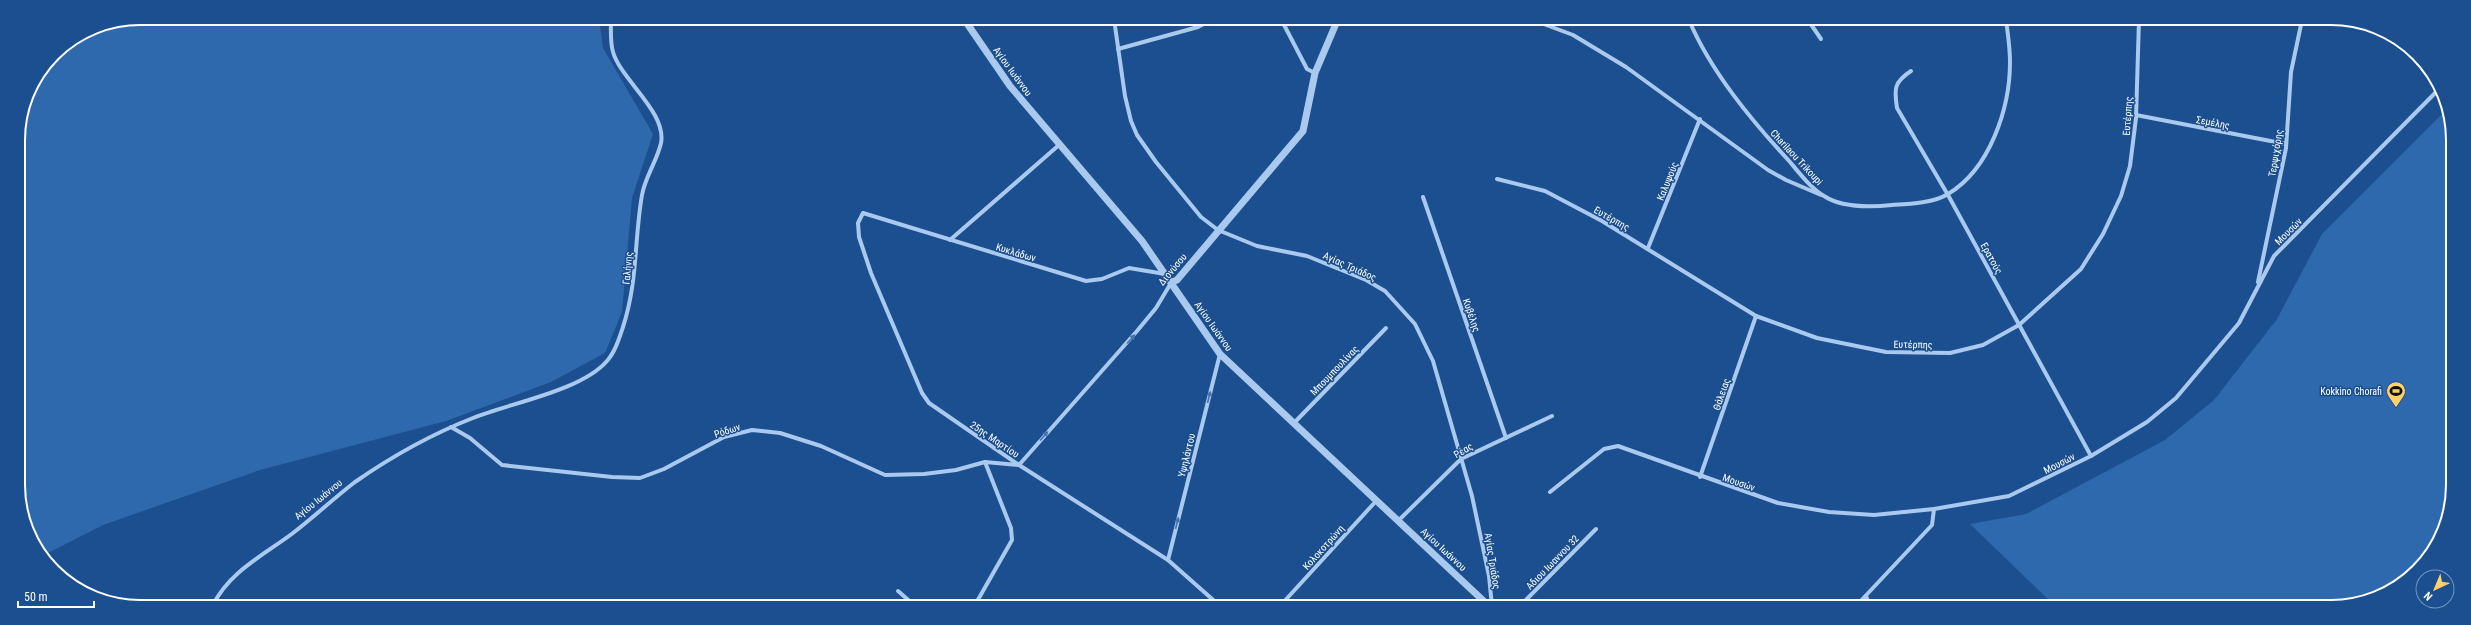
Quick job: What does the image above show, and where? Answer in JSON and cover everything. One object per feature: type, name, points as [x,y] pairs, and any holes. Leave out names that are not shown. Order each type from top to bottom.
[{"type":"street","name":"Γαλήνης","points":[[451,427],[590,376],[607,361],[618,343],[634,288],[643,192],[661,143],[661,130],[648,105],[613,52],[611,25]]},
{"type":"street","name":"Αγίου Ιωάννου","points":[[968,25],[1010,86],[1142,241],[1172,282],[1220,354],[1485,600]]},
{"type":"street","name":"Αγίας Τριάδος","points":[[1115,25],[1130,115],[1137,135],[1187,201],[1202,217],[1218,230],[1257,246],[1326,263],[1366,280],[1385,291],[1415,324],[1433,361],[1479,525],[1490,600]]},
{"type":"street","points":[[1118,49],[1202,25]]},
{"type":"street","points":[[1284,25],[1307,69],[1315,74]]},
{"type":"street","name":"Διονύσου","points":[[1019,465],[1137,331],[1156,308],[1172,282],[1177,280],[1218,230],[1276,165],[1303,131],[1315,74],[1335,25]]},
{"type":"street","points":[[1546,25],[1573,35],[1626,67],[1700,119],[1768,170],[1786,180],[1825,197]]},
{"type":"street","name":"Charilaou Trikoupi","points":[[1692,25],[1701,43],[1747,111],[1788,161],[1825,197],[1854,205],[1880,206],[1923,202],[1948,195],[1967,180],[1987,152],[2005,106],[2010,62],[2006,25]]},
{"type":"street","points":[[1811,25],[1821,39]]},
{"type":"street","name":"Ευτέρπης","points":[[1497,179],[1545,191],[1648,248],[1756,316],[1817,338],[1886,352],[1950,353],[1983,345],[2019,325],[2080,269],[2103,234],[2121,196],[2130,166],[2136,115],[2139,25]]},
{"type":"street","name":"Τερψιχόρης","points":[[2257,288],[2286,144],[2291,72],[2301,25]]},
{"type":"street","name":"Ερατούς","points":[[1911,71],[1900,78],[1895,92],[1897,108],[1948,195],[2091,456]]},
{"type":"street","name":"Μουσών","points":[[1550,492],[1604,449],[1618,446],[1700,477],[1778,503],[1829,512],[1874,514],[1934,509],[2009,496],[2091,456],[2147,422],[2176,398],[2239,322],[2274,256],[2436,93]]},
{"type":"street","name":"Σεμέλης","points":[[2136,115],[2286,144]]},
{"type":"street","name":"Καλυψούς","points":[[1648,248],[1700,119]]},
{"type":"street","points":[[950,240],[1059,145]]},
{"type":"street","name":"Κυβέλης","points":[[1423,197],[1506,438]]},
{"type":"street","name":"Κυκλάδων","points":[[863,213],[1086,281],[1102,279],[1129,268],[1165,274]]},
{"type":"street","name":"25ης Μαρτίου","points":[[863,213],[858,223],[859,237],[866,258],[922,393],[929,403],[1019,465],[1168,560],[1213,600]]},
{"type":"street","points":[[2265,250],[2274,256]]},
{"type":"street","name":"Θάλειας","points":[[1700,477],[1756,316]]},
{"type":"street","name":"Μπουμπουλίνας","points":[[1294,423],[1386,328]]},
{"type":"street","name":"Υψηλάντου","points":[[1168,560],[1220,354]]},
{"type":"street","name":"Ρέας","points":[[1398,520],[1461,459],[1552,416]]},
{"type":"street","name":"Ρόδων","points":[[451,427],[470,438],[502,466],[612,477],[640,478],[664,469],[724,437],[752,430],[780,433],[821,446],[885,475],[924,474],[956,470],[985,462],[1019,465]]},
{"type":"street","name":"Αγίου Ιωάννου","points":[[216,600],[218,595],[244,566],[306,523],[354,483],[378,467],[451,427]]},
{"type":"street","points":[[978,600],[1012,540],[1011,528],[985,462]]},
{"type":"street","name":"Κολοκοτρώνη","points":[[1285,600],[1377,500]]},
{"type":"street","points":[[1862,600],[1932,526],[1934,509]]},
{"type":"street","name":"Αδιου Ιωαννου 32","points":[[1526,600],[1596,529]]},
{"type":"street","points":[[898,591],[908,600]]},
{"type":"street","points":[[1866,596],[1868,600]]},
{"type":"shaded area","points":[[132,25],[600,25],[603,48],[653,134],[632,198],[622,312],[605,353],[551,382],[446,421],[260,470],[103,525],[48,553],[40,542],[34,529],[27,507],[25,493],[25,132],[29,110],[34,96],[40,82],[54,64],[82,40],[110,29]]},
{"type":"shaded area","points":[[2443,113],[2446,140],[2445,500],[2440,522],[2431,542],[2412,566],[2395,581],[2361,596],[2339,600],[2049,600],[1970,524],[2026,514],[2165,440],[2214,400],[2277,319],[2322,234]]},
{"type":"place","name":"Kokkino Chorafi","points":[[2396,408]]}]
